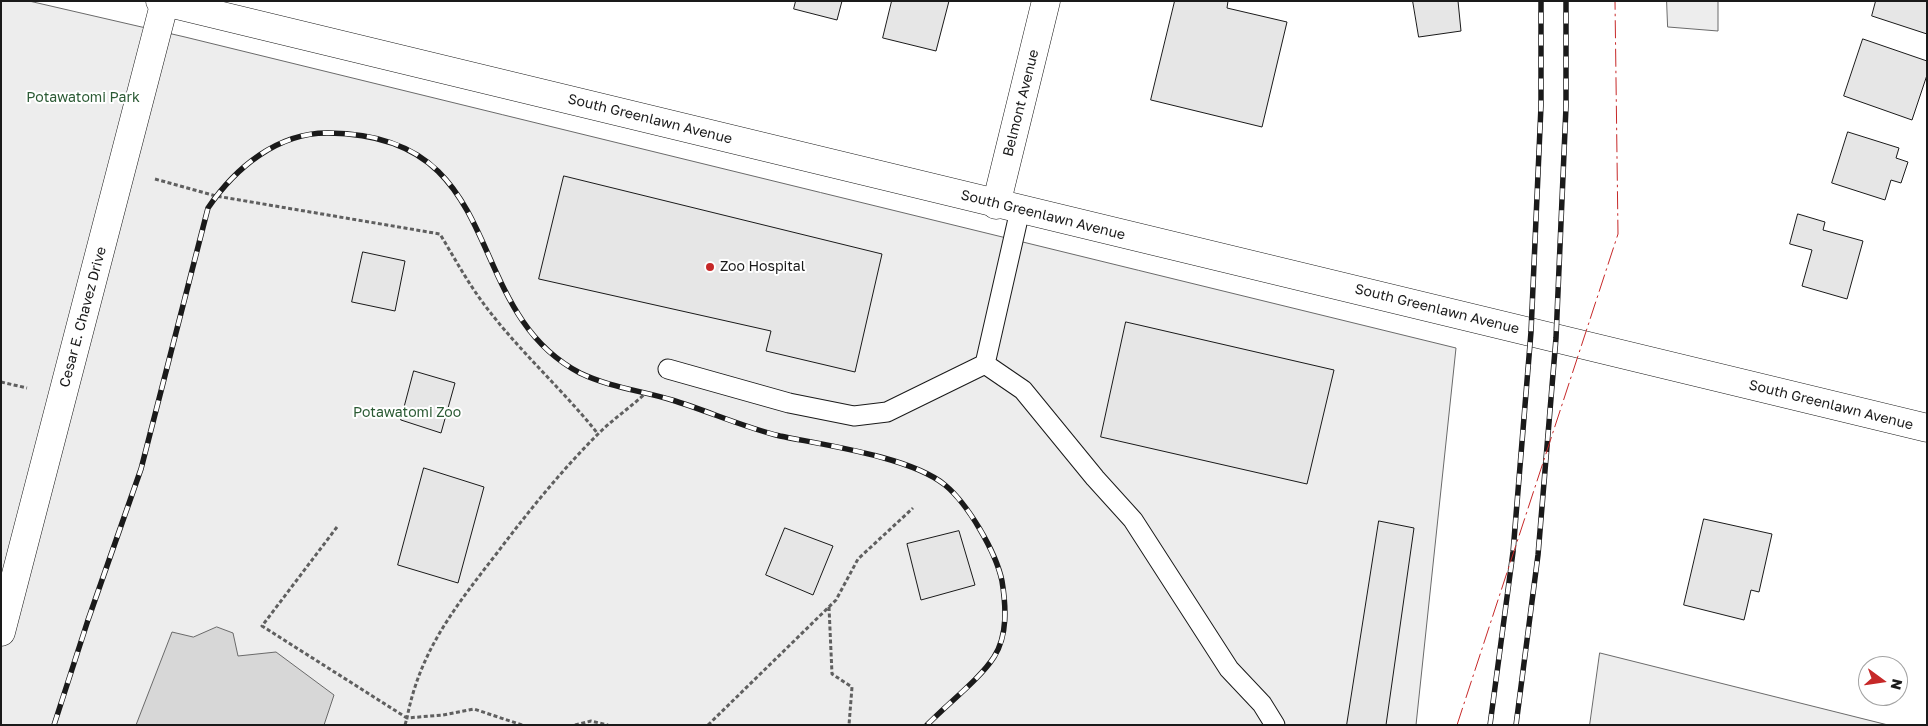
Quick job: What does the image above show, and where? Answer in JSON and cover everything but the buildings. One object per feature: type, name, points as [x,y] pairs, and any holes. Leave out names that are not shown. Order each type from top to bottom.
[{"type":"street","name":"Belmont Avenue","points":[[1008,207],[1046,1]]},
{"type":"street","name":"South Greenlawn Avenue","points":[[164,2],[1927,428]]},
{"type":"street","name":"Cesar E. Chavez Drive","points":[[1,632],[164,2]]},
{"type":"lane","points":[[985,364],[1008,207]]},
{"type":"lane","points":[[668,369],[789,403],[854,416],[886,412],[985,364]]},
{"type":"lane","points":[[985,364],[1023,390],[1095,478],[1133,520],[1229,669],[1262,704],[1275,725]]},
{"type":"path","points":[[122,169],[216,196],[440,234],[476,293],[545,374],[570,398],[598,434]]},
{"type":"path","points":[[405,725],[412,690],[436,638],[457,604],[535,503],[598,434],[645,394],[668,369]]},
{"type":"path","points":[[708,725],[836,600],[858,559],[913,508]]},
{"type":"path","points":[[337,527],[262,626],[407,718],[443,715],[474,709],[522,725]]},
{"type":"path","points":[[829,607],[832,674],[852,687],[849,725]]},
{"type":"path","points":[[575,725],[591,721],[608,725]]},
{"type":"shaded area","name":"Potawatomi Zoo","points":[[1,1],[29,1],[185,37],[1456,348],[1416,725],[1,725]]},
{"type":"shaded area","points":[[1667,1],[1718,1],[1718,31],[1668,27]]},
{"type":"shaded area","points":[[217,627],[233,633],[238,656],[276,652],[334,695],[324,725],[136,725],[172,632],[193,637]]},
{"type":"shaded area","points":[[1600,653],[1888,725],[1590,725]]},
{"type":"railway","points":[[1490,725],[1513,552],[1531,332],[1541,106],[1541,1]]},
{"type":"railway","points":[[1516,725],[1538,555],[1556,338],[1566,107],[1566,1]]},
{"type":"railway","points":[[54,725],[88,620],[141,469],[208,208],[231,179],[260,155],[292,139],[310,134],[329,133],[387,141],[428,162],[456,193],[477,230],[515,309],[542,344],[580,373],[614,385],[672,400],[739,424],[780,436],[866,453],[911,467],[930,475],[954,493],[980,529],[999,569],[1004,600],[1004,630],[999,648],[988,665],[972,683],[927,725]]},
{"type":"power","points":[[1457,725],[1618,234],[1615,1]]},
{"type":"place","name":"Zoo Hospital","points":[[710,267]]},
{"type":"park label","name":"Potawatomi Park","points":[[83,98]]}]
